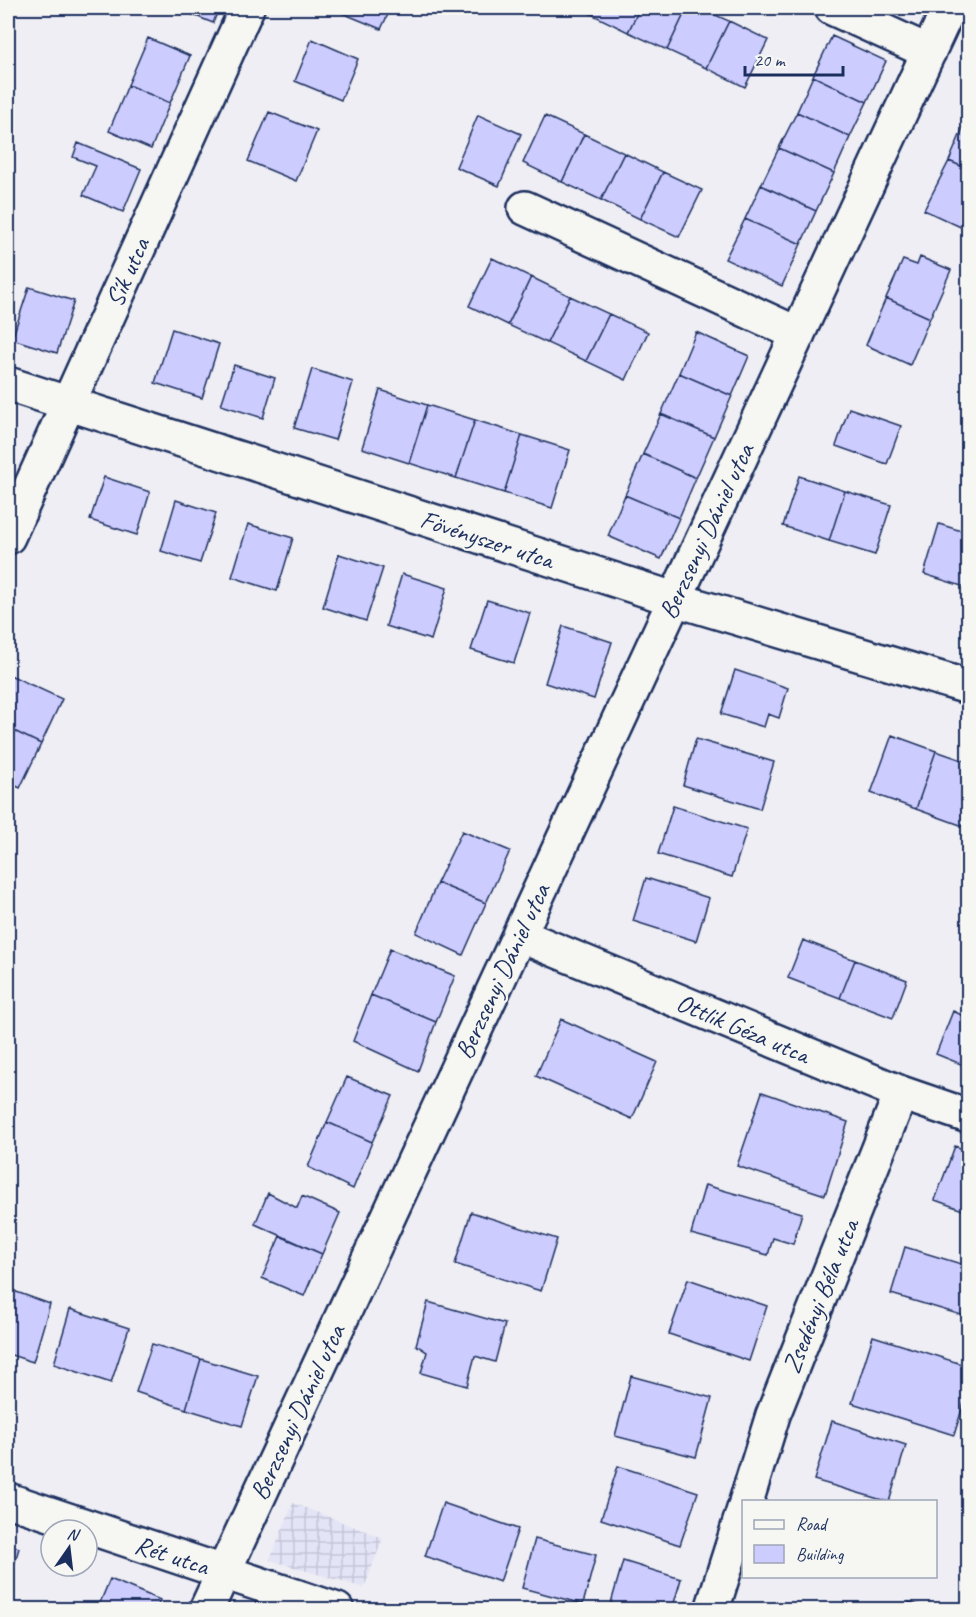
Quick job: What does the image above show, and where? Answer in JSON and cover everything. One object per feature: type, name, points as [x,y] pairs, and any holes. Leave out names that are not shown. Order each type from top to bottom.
[{"type":"street","name":"Sík utca","points":[[8,537],[247,8]]},
{"type":"street","points":[[832,8],[929,52]]},
{"type":"street","name":"Berzsenyi Dániel utca","points":[[206,1610],[949,8]]},
{"type":"street","points":[[525,208],[798,334]]},
{"type":"street","name":"Fövényszer utca","points":[[8,384],[674,599],[969,687]]},
{"type":"street","name":"Ottlik Géza utca","points":[[519,935],[901,1093],[969,1116]]},
{"type":"street","name":"Zsedényi Béla utca","points":[[747,1500],[773,1415],[901,1093]]},
{"type":"street","name":"Rét utca","points":[[8,1500],[337,1610]]},
{"type":"street","points":[[712,1610],[742,1515]]},
{"type":"shaded area","points":[[293,1503],[383,1538],[364,1588],[270,1560]]},
{"type":"building","points":[[176,8],[219,8],[213,23]]},
{"type":"building","points":[[330,8],[391,8],[381,29]]},
{"type":"building","points":[[591,8],[640,8],[628,32],[589,13]]},
{"type":"building","points":[[640,8],[687,8],[667,50],[628,32]]},
{"type":"building","points":[[687,8],[700,8],[729,21],[706,68],[667,50]]},
{"type":"building","points":[[729,21],[768,40],[745,87],[706,68]]},
{"type":"building","points":[[832,36],[886,61],[867,102],[813,76]]},
{"type":"building","points":[[148,38],[190,56],[170,103],[128,85]]},
{"type":"building","points":[[312,39],[358,59],[341,100],[295,81]]},
{"type":"building","points":[[813,76],[867,102],[850,137],[797,112]]},
{"type":"building","points":[[128,85],[170,103],[151,149],[109,131]]},
{"type":"building","points":[[269,112],[317,131],[296,181],[248,161]]},
{"type":"building","points":[[797,112],[850,137],[834,173],[779,148]]},
{"type":"building","points":[[478,115],[521,134],[499,186],[456,167]]},
{"type":"building","points":[[545,116],[584,134],[562,182],[523,163]]},
{"type":"building","points":[[968,116],[968,169],[949,161]]},
{"type":"building","points":[[584,134],[624,153],[601,200],[562,182]]},
{"type":"building","points":[[78,143],[141,169],[123,212],[83,195],[96,166],[73,157]]},
{"type":"building","points":[[779,148],[834,173],[816,211],[761,185]]},
{"type":"building","points":[[624,153],[663,172],[640,219],[601,200]]},
{"type":"building","points":[[949,161],[968,169],[967,230],[924,210]]},
{"type":"building","points":[[663,172],[702,190],[679,237],[640,219]]},
{"type":"building","points":[[761,185],[816,211],[801,244],[745,219]]},
{"type":"building","points":[[745,219],[801,244],[782,286],[725,259]]},
{"type":"building","points":[[920,257],[951,270],[930,318],[886,298],[903,260],[917,265]]},
{"type":"building","points":[[492,258],[531,277],[508,325],[469,306]]},
{"type":"building","points":[[531,277],[570,296],[547,343],[508,325]]},
{"type":"building","points":[[29,287],[74,301],[57,353],[12,339]]},
{"type":"building","points":[[570,296],[609,314],[586,361],[547,343]]},
{"type":"building","points":[[886,298],[930,318],[910,365],[866,345]]},
{"type":"building","points":[[609,314],[648,332],[626,380],[586,361]]},
{"type":"building","points":[[172,329],[219,344],[202,398],[155,383]]},
{"type":"building","points":[[696,332],[749,356],[732,396],[679,373]]},
{"type":"building","points":[[234,365],[275,378],[263,418],[221,405]]},
{"type":"building","points":[[312,369],[353,382],[335,440],[294,428]]},
{"type":"building","points":[[679,373],[732,396],[714,437],[661,414]]},
{"type":"building","points":[[380,390],[427,405],[409,463],[362,448]]},
{"type":"building","points":[[427,405],[475,420],[456,478],[409,463]]},
{"type":"building","points":[[849,408],[901,426],[887,464],[836,446]]},
{"type":"building","points":[[661,414],[714,437],[696,478],[643,454]]},
{"type":"building","points":[[475,420],[522,435],[504,493],[456,478]]},
{"type":"building","points":[[522,435],[570,450],[552,508],[504,493]]},
{"type":"building","points":[[643,454],[696,478],[679,518],[625,495]]},
{"type":"building","points":[[799,476],[845,491],[829,541],[783,526]]},
{"type":"building","points":[[104,477],[150,492],[137,535],[90,520]]},
{"type":"building","points":[[845,491],[891,505],[875,555],[829,541]]},
{"type":"building","points":[[625,495],[679,518],[661,559],[608,536]]},
{"type":"building","points":[[176,500],[216,513],[200,563],[161,551]]},
{"type":"building","points":[[248,524],[293,538],[277,591],[232,577]]},
{"type":"building","points":[[939,524],[968,533],[968,588],[924,574]]},
{"type":"building","points":[[339,554],[383,568],[366,621],[323,607]]},
{"type":"building","points":[[402,574],[447,588],[431,640],[386,626]]},
{"type":"building","points":[[487,600],[530,613],[514,663],[471,650]]},
{"type":"building","points":[[563,626],[612,642],[594,699],[545,683]]},
{"type":"building","points":[[735,670],[788,688],[779,718],[768,714],[764,727],[721,714]]},
{"type":"building","points":[[10,675],[62,699],[41,744],[8,728],[8,680]]},
{"type":"building","points":[[8,728],[41,744],[20,788],[8,782]]},
{"type":"building","points":[[892,735],[936,751],[916,809],[871,793]]},
{"type":"building","points":[[696,739],[774,762],[760,809],[683,785]]},
{"type":"building","points":[[936,751],[968,762],[968,809],[963,826],[916,809]]},
{"type":"building","points":[[673,806],[747,829],[732,877],[658,854]]},
{"type":"building","points":[[462,831],[510,851],[486,903],[437,883]]},
{"type":"building","points":[[646,878],[709,898],[696,941],[633,921]]},
{"type":"building","points":[[437,883],[486,903],[463,955],[416,933]]},
{"type":"building","points":[[803,940],[855,960],[840,998],[788,978]]},
{"type":"building","points":[[390,949],[455,976],[436,1022],[371,995]]},
{"type":"building","points":[[855,960],[907,980],[893,1018],[840,998]]},
{"type":"building","points":[[371,995],[436,1022],[418,1071],[353,1041]]},
{"type":"building","points":[[953,1011],[968,1018],[968,1067],[936,1054]]},
{"type":"building","points":[[561,1019],[657,1062],[632,1119],[536,1076]]},
{"type":"building","points":[[347,1077],[393,1096],[372,1142],[327,1122]]},
{"type":"building","points":[[762,1092],[848,1122],[825,1195],[737,1166]]},
{"type":"building","points":[[327,1122],[372,1142],[353,1189],[308,1167]]},
{"type":"building","points":[[955,1146],[968,1151],[968,1212],[935,1200]]},
{"type":"building","points":[[705,1185],[802,1213],[793,1244],[773,1238],[768,1255],[691,1234]]},
{"type":"building","points":[[268,1193],[297,1208],[302,1196],[340,1213],[322,1254],[255,1224]]},
{"type":"building","points":[[471,1212],[557,1239],[541,1291],[455,1264]]},
{"type":"building","points":[[280,1236],[322,1254],[304,1296],[262,1278]]},
{"type":"building","points":[[905,1247],[968,1266],[968,1317],[891,1294]]},
{"type":"building","points":[[688,1279],[767,1306],[749,1361],[669,1334]]},
{"type":"building","points":[[8,1289],[50,1304],[33,1362],[8,1354]]},
{"type":"building","points":[[428,1302],[505,1324],[495,1362],[475,1356],[467,1386],[421,1373],[427,1352],[416,1345]]},
{"type":"building","points":[[70,1309],[129,1328],[111,1383],[54,1364]]},
{"type":"building","points":[[873,1336],[968,1366],[968,1390],[954,1435],[852,1403]]},
{"type":"building","points":[[152,1344],[201,1359],[186,1409],[136,1392]]},
{"type":"building","points":[[201,1359],[258,1376],[242,1426],[186,1409]]},
{"type":"building","points":[[631,1376],[712,1398],[696,1457],[615,1436]]},
{"type":"building","points":[[832,1421],[906,1445],[890,1500],[882,1500],[814,1480]]},
{"type":"building","points":[[618,1466],[698,1492],[680,1545],[601,1519]]},
{"type":"building","points":[[443,1503],[518,1529],[500,1582],[425,1556]]},
{"type":"building","points":[[535,1539],[596,1555],[583,1604],[522,1588]]},
{"type":"building","points":[[8,1544],[19,1548],[8,1585]]},
{"type":"building","points":[[623,1561],[681,1579],[672,1610],[609,1610]]},
{"type":"building","points":[[110,1579],[160,1600],[156,1610],[97,1610]]},
{"type":"building","points":[[909,1602],[933,1610],[907,1610]]}]
